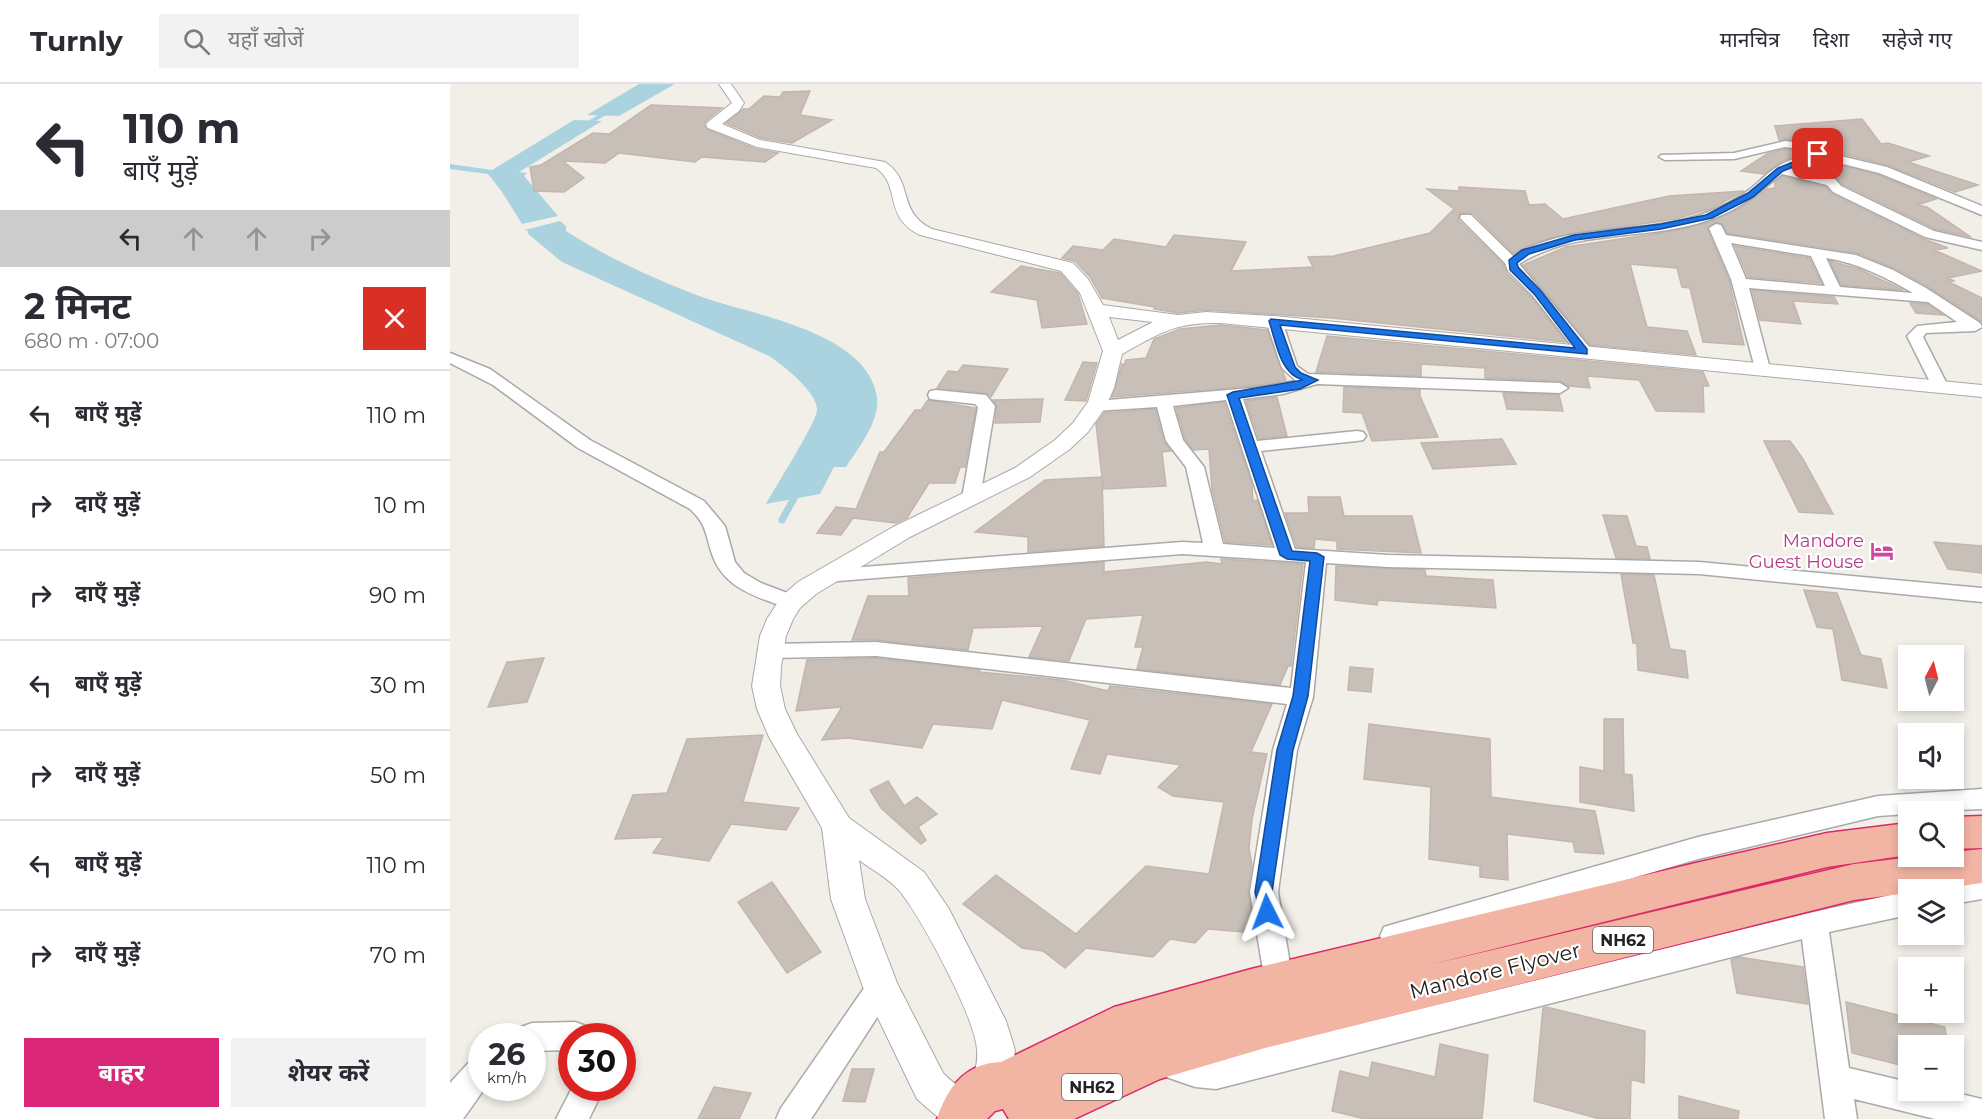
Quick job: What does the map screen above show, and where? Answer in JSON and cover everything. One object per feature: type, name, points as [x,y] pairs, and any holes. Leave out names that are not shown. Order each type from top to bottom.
[{"type":"highway","points":[[1964,833],[1982,832]]},
{"type":"highway","name":"Mandore Flyover","points":[[1150,1059],[1264,995],[1712,876],[1827,850],[1898,840]]},
{"type":"highway","name":"Mandore Flyover","points":[[997,1106],[1114,1029],[1264,995],[1854,882],[1982,866]]},
{"type":"highway","name":"NH62","points":[[997,1106],[1091,1088],[1150,1059]]},
{"type":"street","points":[[725,84],[738,104],[713,125],[757,143],[859,160],[886,167],[892,174],[906,219],[911,226],[1067,267],[1076,274],[1096,310],[1113,351],[1096,406],[1071,436],[1036,465],[932,517],[825,576],[791,602],[780,619],[769,651],[766,686],[771,709],[784,737],[838,827],[912,882],[937,919],[988,1021],[996,1050],[997,1106],[937,1094],[930,1086],[881,987],[848,899],[838,827]]},
{"type":"street","points":[[1512,262],[1526,252],[1574,238],[1709,217],[1751,195],[1780,170],[1833,150],[1785,144],[1734,156],[1665,156]]},
{"type":"street","points":[[1818,154],[1883,170],[1982,210]]},
{"type":"street","points":[[1780,170],[1832,182],[1837,189],[1930,234],[1982,246]]},
{"type":"street","points":[[1709,217],[1723,238],[1739,283],[1762,369]]},
{"type":"street","points":[[1467,218],[1512,262],[1514,268],[1538,293],[1584,351]]},
{"type":"street","points":[[1723,238],[1816,252],[1860,262],[1888,273],[1977,326]]},
{"type":"street","points":[[1816,252],[1834,291]]},
{"type":"street","points":[[1739,283],[1933,298]]},
{"type":"street","points":[[1096,310],[1180,320],[1211,318],[1274,321],[1982,391]]},
{"type":"street","points":[[1113,351],[1156,327],[1180,320]]},
{"type":"street","points":[[1274,321],[1290,368],[1297,376],[1313,380],[1560,388]]},
{"type":"street","points":[[1940,386],[1914,336],[1922,329],[1977,326]]},
{"type":"street","points":[[450,358],[475,367],[500,381],[569,434],[697,505],[709,516],[717,528],[724,562],[731,572],[742,581],[791,602]]},
{"type":"street","points":[[1096,406],[1164,403],[1233,395],[1300,386],[1313,380]]},
{"type":"street","points":[[936,395],[980,399],[987,406],[971,498]]},
{"type":"street","points":[[1233,395],[1287,555]]},
{"type":"street","points":[[1164,403],[1175,441],[1195,467],[1214,550]]},
{"type":"street","points":[[1252,447],[1357,436]]},
{"type":"street","points":[[825,576],[1182,548],[1443,563],[1699,568],[1982,595]]},
{"type":"street","points":[[1317,557],[1301,696],[1285,750],[1264,892],[1264,995],[1698,849],[1878,806],[1982,799]]},
{"type":"street","points":[[769,651],[876,649],[1301,696]]},
{"type":"street","points":[[1964,891],[1982,888]]},
{"type":"street","points":[[1150,1059],[1195,1072],[1216,1074],[1814,924],[1898,905]]},
{"type":"street","points":[[1814,924],[1841,1119]]},
{"type":"street","points":[[792,1119],[881,987]]},
{"type":"street","points":[[1837,1080],[1982,1115]]},
{"type":"street","points":[[450,1110],[468,1083]]},
{"type":"street","points":[[572,1119],[582,1101]]},
{"type":"water","points":[[639,84],[675,84],[619,116],[587,115]]},
{"type":"water","points":[[574,120],[602,121],[519,172],[527,173],[524,176],[558,216],[522,224],[488,174],[450,169],[450,164],[492,170]]},
{"type":"water","points":[[560,221],[566,226],[566,231],[582,241],[650,276],[702,297],[805,329],[853,356],[869,375],[877,397],[877,406],[872,425],[846,467],[834,467],[820,494],[766,504],[815,417],[816,403],[812,396],[791,373],[769,356],[562,262],[525,230]]},
{"type":"building","points":[[810,91],[800,115],[832,120],[792,143],[761,138],[726,123],[743,109],[749,109],[764,96],[780,97],[783,92]]},
{"type":"building","points":[[651,105],[722,108],[706,121],[704,124],[706,129],[756,149],[778,153],[765,162],[702,157],[695,162],[619,153],[605,163],[563,161],[584,178],[564,192],[534,191],[530,167],[541,165],[593,133],[609,134]]},
{"type":"building","points":[[1862,119],[1881,144],[1888,143],[1929,156],[1908,162],[1978,185],[1955,192],[1888,165],[1839,153],[1837,146],[1779,140],[1775,126]]},
{"type":"building","points":[[1785,149],[1806,152],[1783,161],[1764,174],[1741,171],[1767,154]]},
{"type":"building","points":[[1819,160],[1878,175],[1936,199],[1917,205],[1927,207],[1971,237],[1935,229],[1842,184],[1835,177],[1798,168]]},
{"type":"building","points":[[1783,176],[1826,187],[1832,194],[1924,239],[1948,248],[1934,250],[1982,271],[1948,278],[1954,281],[1949,282],[1982,298],[1982,322],[1927,286],[1894,268],[1857,253],[1727,233],[1723,224],[1716,222],[1707,229],[1729,280],[1744,345],[1703,342],[1690,288],[1682,287],[1677,268],[1630,264],[1647,327],[1687,331],[1696,355],[1590,345],[1523,265],[1566,247],[1661,233],[1710,222],[1740,208],[1767,189],[1775,188],[1775,182]]},
{"type":"building","points":[[1459,187],[1525,191],[1529,205],[1545,204],[1563,219],[1669,196],[1744,191],[1712,208],[1676,219],[1558,236],[1534,243],[1513,253],[1473,213],[1460,213],[1458,220],[1503,264],[1506,273],[1531,297],[1566,342],[1332,318],[1206,310],[1178,313],[1154,309],[1155,307],[1102,298],[1090,277],[1075,261],[1062,258],[1073,246],[1103,250],[1114,239],[1166,247],[1174,235],[1246,242],[1231,271],[1313,267],[1308,257],[1334,256],[1430,233],[1454,209],[1427,189],[1459,191]]},
{"type":"building","points":[[1735,246],[1809,258],[1821,283],[1748,277]]},
{"type":"building","points":[[1830,261],[1859,269],[1903,290],[1841,285]]},
{"type":"building","points":[[1021,266],[1060,273],[1078,294],[1087,324],[1042,328],[1037,300],[991,292]]},
{"type":"building","points":[[1752,290],[1834,297],[1838,304],[1793,301],[1801,324],[1760,320]]},
{"type":"building","points":[[1910,303],[1927,304],[1943,315],[1916,313]]},
{"type":"building","points":[[1220,325],[1267,330],[1286,380],[1252,386],[1112,397],[1122,364],[1124,365],[1126,360],[1146,358],[1154,339],[1180,329]]},
{"type":"building","points":[[1327,336],[1703,372],[1709,386],[1703,386],[1704,412],[1656,411],[1639,380],[1587,376],[1590,388],[1569,386],[1560,381],[1485,378],[1485,368],[1421,364],[1421,376],[1316,372]]},
{"type":"building","points":[[1083,362],[1097,363],[1086,401],[1065,400]]},
{"type":"building","points":[[963,365],[1008,369],[991,397],[986,393],[937,388],[948,371],[958,372]]},
{"type":"building","points":[[1344,387],[1420,390],[1420,396],[1438,437],[1372,441],[1362,413],[1343,412]]},
{"type":"building","points":[[1503,393],[1559,395],[1563,411],[1507,409]]},
{"type":"building","points":[[1277,397],[1287,436],[1259,439],[1246,401]]},
{"type":"building","points":[[1043,399],[1040,422],[995,423],[997,406],[993,400]]},
{"type":"building","points":[[928,400],[976,408],[965,467],[960,467],[955,483],[929,483],[907,518],[896,523],[853,518],[841,535],[817,533],[836,507],[856,509],[880,452],[884,452],[915,410],[921,410]]},
{"type":"building","points":[[1224,402],[1252,485],[1253,501],[1257,500],[1272,545],[1225,542],[1212,489],[1209,449],[1193,450],[1185,439],[1176,408]]},
{"type":"building","points":[[1155,409],[1164,442],[1171,451],[1162,452],[1166,486],[1103,489],[1102,478],[1104,546],[1028,552],[1028,537],[975,532],[1045,480],[1102,477],[1096,424],[1104,413]]},
{"type":"building","points":[[1502,439],[1516,464],[1433,469],[1421,443]]},
{"type":"building","points":[[1764,441],[1790,441],[1803,459],[1833,514],[1799,512]]},
{"type":"building","points":[[1308,497],[1340,497],[1344,516],[1412,516],[1421,553],[1337,549],[1337,541],[1315,539],[1314,548],[1297,547],[1285,513],[1309,513]]},
{"type":"building","points":[[1603,515],[1627,516],[1636,546],[1647,547],[1650,559],[1616,558]]},
{"type":"building","points":[[1934,542],[1982,546],[1982,573],[1948,569]]},
{"type":"building","points":[[1221,559],[1303,564],[1291,666],[1288,666],[1280,685],[1137,669],[1143,647],[1135,647],[1143,615],[1086,619],[1069,661],[1029,657],[1043,626],[973,628],[968,650],[876,640],[852,640],[868,596],[909,596],[908,578],[1104,562],[1104,572],[1207,562],[1222,564]]},
{"type":"building","points":[[1336,566],[1425,570],[1426,576],[1493,580],[1496,608],[1378,600],[1377,605],[1335,600]]},
{"type":"building","points":[[1621,574],[1654,575],[1670,649],[1685,651],[1688,678],[1638,670],[1637,644],[1633,643]]},
{"type":"building","points":[[1804,590],[1837,593],[1861,655],[1881,659],[1887,688],[1842,680],[1833,629],[1817,627]]},
{"type":"building","points":[[544,658],[527,702],[488,707],[507,662]]},
{"type":"building","points":[[876,658],[1062,680],[1108,691],[1110,686],[1272,704],[1251,752],[1267,754],[1252,819],[1249,848],[1252,865],[1248,892],[1255,933],[1208,929],[1195,943],[1170,939],[1153,957],[1086,948],[1065,968],[1043,951],[1022,948],[963,904],[996,875],[1076,934],[1146,866],[1209,874],[1224,802],[1173,796],[1158,787],[1181,765],[1107,754],[1100,774],[1071,769],[1090,720],[1002,700],[992,729],[933,724],[922,748],[848,738],[822,740],[842,707],[796,711],[807,660]]},
{"type":"building","points":[[1350,667],[1373,669],[1371,692],[1348,690]]},
{"type":"building","points":[[1604,719],[1623,719],[1624,774],[1632,775],[1634,811],[1580,802],[1580,767],[1604,771]]},
{"type":"building","points":[[1369,724],[1490,739],[1491,797],[1595,811],[1604,854],[1575,852],[1573,842],[1507,834],[1508,880],[1480,877],[1480,866],[1429,859],[1431,787],[1364,779]]},
{"type":"building","points":[[763,735],[743,802],[799,808],[786,830],[731,824],[709,861],[653,853],[664,837],[615,839],[633,795],[667,793],[687,739]]},
{"type":"building","points":[[888,781],[904,806],[917,797],[937,814],[918,827],[926,840],[921,844],[881,808],[870,790]]},
{"type":"building","points":[[772,882],[821,952],[787,973],[738,902]]},
{"type":"building","points":[[1739,957],[1803,967],[1808,1004],[1737,993],[1731,960]]},
{"type":"building","points":[[1846,1002],[1898,1015],[1898,1023],[1929,1023],[1945,1027],[1946,1035],[1898,1035],[1898,1064],[1852,1053]]},
{"type":"building","points":[[1543,1008],[1645,1031],[1644,1083],[1631,1079],[1630,1119],[1600,1119],[1534,1101]]},
{"type":"building","points":[[1440,1044],[1488,1055],[1482,1119],[1365,1119],[1332,1111],[1340,1071],[1369,1078],[1372,1062],[1435,1077]]},
{"type":"building","points":[[852,1069],[874,1069],[865,1102],[843,1101]]},
{"type":"building","points":[[714,1087],[751,1093],[739,1119],[698,1119]]},
{"type":"building","points":[[1679,1096],[1739,1111],[1738,1119],[1679,1119]]},
{"type":"waterway","points":[[583,126],[609,111]]},
{"type":"waterway","points":[[782,520],[798,491]]},
{"type":"place","name":"Mandore Guest House","points":[[1882,551]]},
{"type":"route","points":[[1267,912],[1264,892],[1285,750],[1301,696],[1317,557],[1287,555],[1233,395],[1300,386],[1313,380],[1297,376],[1290,368],[1274,321],[1584,351],[1538,293],[1514,268],[1512,262],[1526,252],[1574,238],[1709,217],[1751,195],[1780,170],[1818,154]]}]
